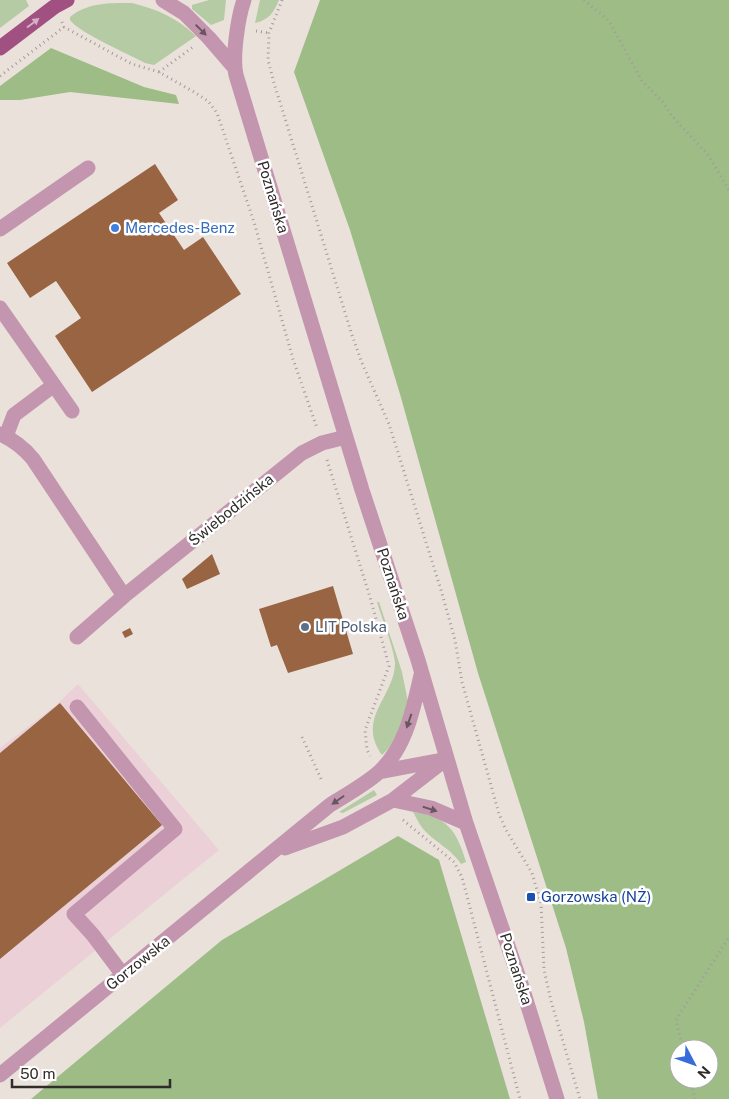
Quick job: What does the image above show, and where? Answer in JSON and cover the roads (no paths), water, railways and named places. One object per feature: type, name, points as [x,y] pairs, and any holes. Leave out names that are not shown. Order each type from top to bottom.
[{"type":"main road","points":[[0,48],[54,7],[67,0]]},
{"type":"street","name":"Poznańska","points":[[163,0],[184,13],[210,38],[234,66]]},
{"type":"street","name":"Poznańska","points":[[244,0],[238,25],[234,66],[346,437],[422,674],[446,759],[557,1099]]},
{"type":"street","points":[[0,229],[88,168]]},
{"type":"street","points":[[0,308],[72,411]]},
{"type":"street","points":[[54,385],[14,415],[3,435],[23,446],[33,459],[124,596]]},
{"type":"street","name":"Świebodzińska","points":[[77,637],[124,596],[302,454],[322,443],[346,437]]},
{"type":"street","name":"Gorzowska","points":[[0,1075],[275,851],[401,744],[411,716],[422,674]]},
{"type":"street","points":[[77,707],[175,829],[74,914],[124,975]]},
{"type":"street","name":"Gorzowska","points":[[376,766],[446,759]]},
{"type":"street","name":"Gorzowska","points":[[275,851],[343,827],[393,800],[446,759]]},
{"type":"street","points":[[393,800],[431,808],[466,822]]},
{"type":"place","name":"Mercedes-Benz","points":[[115,228]]},
{"type":"place","name":"LIT Polska","points":[[305,627]]},
{"type":"place","name":"Gorzowska (NŻ)","points":[[531,897]]}]
